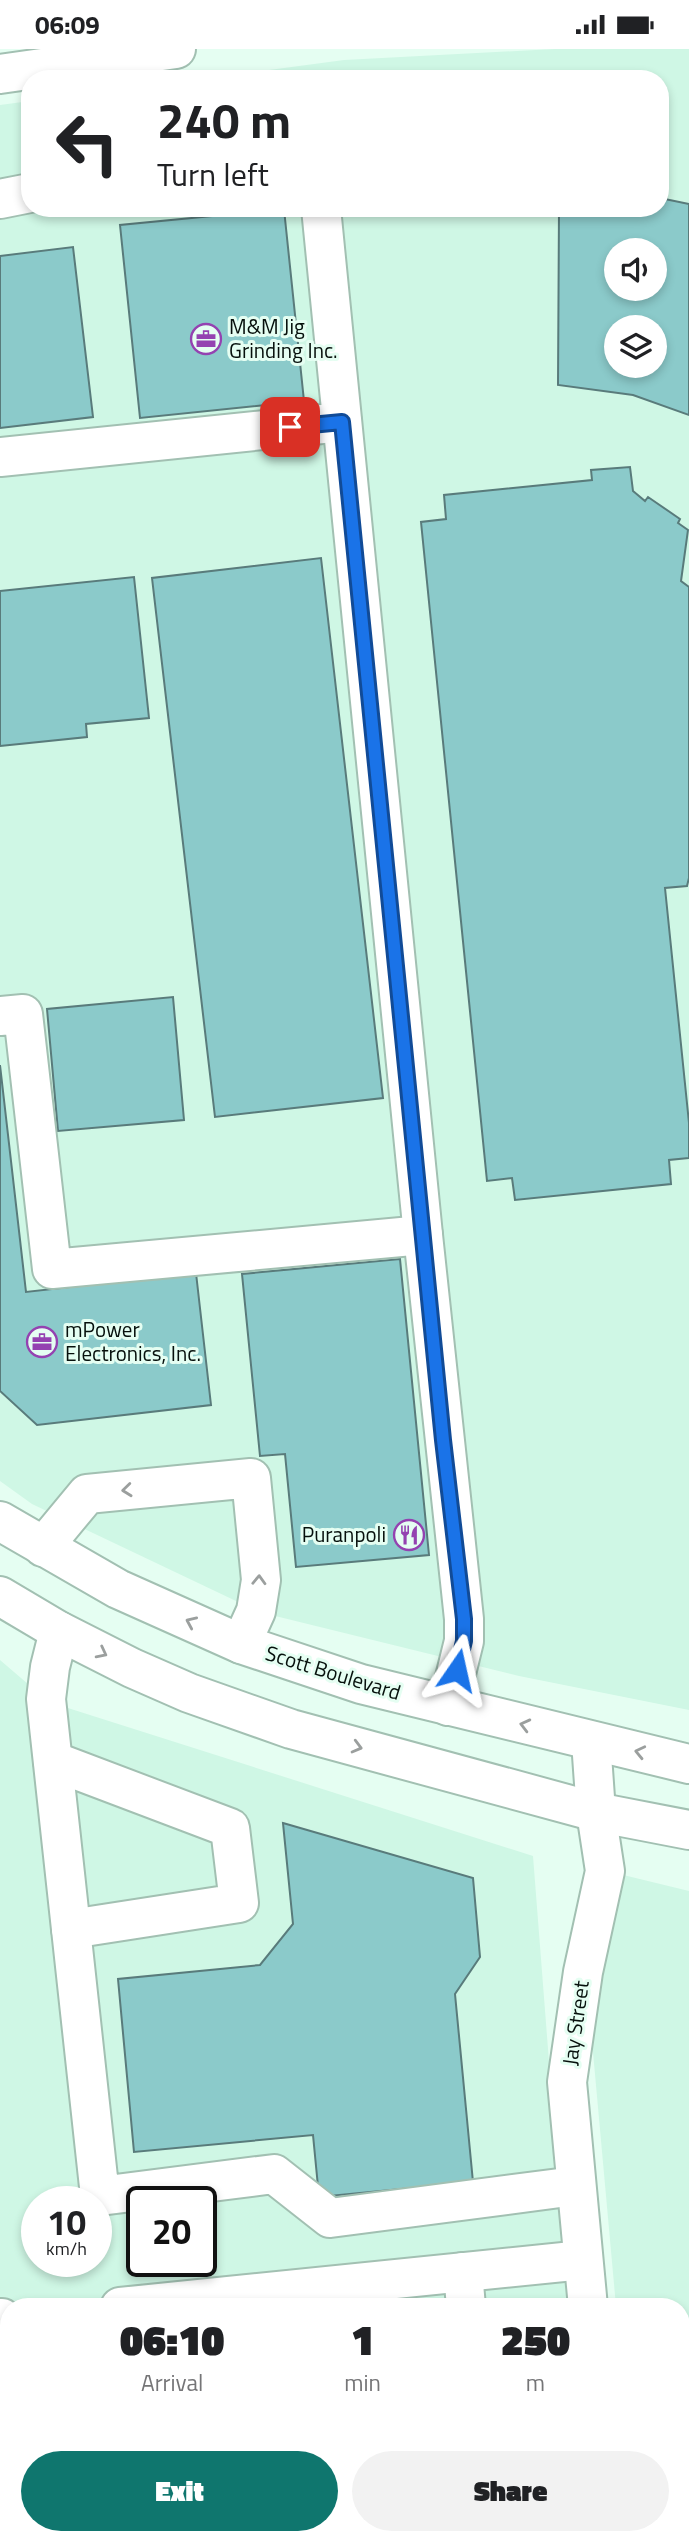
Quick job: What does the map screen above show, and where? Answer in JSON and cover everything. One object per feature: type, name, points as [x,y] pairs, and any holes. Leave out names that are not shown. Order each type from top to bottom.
[{"type":"main road","points":[[28,70],[176,49]]},
{"type":"main road","points":[[0,74],[21,71]]},
{"type":"main road","points":[[0,199],[21,196]]},
{"type":"main road","points":[[322,217],[464,1619],[464,1641],[448,1706]]},
{"type":"main road","points":[[0,457],[342,422]]},
{"type":"main road","points":[[0,1016],[23,1014],[52,1269],[423,1235]]},
{"type":"main road","points":[[43,1547],[87,1494],[251,1478],[261,1580],[256,1611],[240,1644]]},
{"type":"main road","name":"Scott Boulevard","points":[[0,1521],[118,1589],[240,1644],[361,1684],[689,1763]]},
{"type":"main road","points":[[0,1596],[59,1631],[132,1668],[189,1693],[291,1729],[596,1812],[689,1830]]},
{"type":"main road","points":[[59,1631],[46,1699],[100,2196],[274,2174],[330,2218],[575,2186]]},
{"type":"main road","name":"Jay Street","points":[[587,2298],[567,2082],[583,1972],[605,1871],[596,1812],[591,1741]]},
{"type":"main road","points":[[53,1761],[230,1828],[239,1903],[71,1929]]},
{"type":"main road","points":[[292,2298],[464,2289],[583,2260]]},
{"type":"shaded area","points":[[555,49],[689,49],[689,1710],[519,1676],[259,1612],[32,1504],[0,1481],[0,105],[21,102],[21,217],[669,217],[669,70],[268,70],[344,60]]},
{"type":"shaded area","points":[[0,1660],[49,1702],[533,1856],[567,2298],[0,2298]]},
{"type":"shaded area","points":[[611,1872],[689,1891],[689,2298],[615,2298],[586,1975]]},
{"type":"building","points":[[669,200],[689,204],[689,415],[633,395],[558,385],[559,217],[669,217]]},
{"type":"building","points":[[202,217],[285,217],[304,401],[140,418],[120,225]]},
{"type":"building","points":[[73,247],[93,417],[0,428],[0,256]]},
{"type":"building","points":[[630,467],[633,491],[645,501],[648,497],[680,519],[678,523],[688,530],[681,581],[689,587],[689,878],[687,886],[665,888],[689,1123],[689,1158],[669,1160],[671,1184],[515,1200],[512,1178],[487,1181],[421,522],[446,519],[444,495],[592,480],[591,470]]},
{"type":"building","points":[[321,558],[383,1098],[215,1117],[152,578]]},
{"type":"building","points":[[134,577],[149,718],[86,724],[87,737],[0,746],[0,591]]},
{"type":"building","points":[[173,997],[184,1120],[58,1131],[47,1009]]},
{"type":"building","points":[[0,1065],[26,1292],[196,1273],[211,1405],[37,1425],[0,1391]]},
{"type":"building","points":[[400,1259],[429,1555],[296,1567],[285,1454],[260,1456],[242,1274]]},
{"type":"building","points":[[283,1823],[473,1878],[480,1957],[455,1994],[473,2182],[319,2197],[313,2135],[134,2152],[118,1979],[260,1965],[293,1924]]},
{"type":"place","name":"M&M Jig Grinding Inc.","points":[[206,339]]},
{"type":"place","name":"mPower Electronics, Inc.","points":[[42,1342]]},
{"type":"place","name":"Puranpoli","points":[[409,1535]]},
{"type":"route","points":[[290,427],[342,422],[443,1440],[464,1619],[464,1641],[457,1670]]}]
